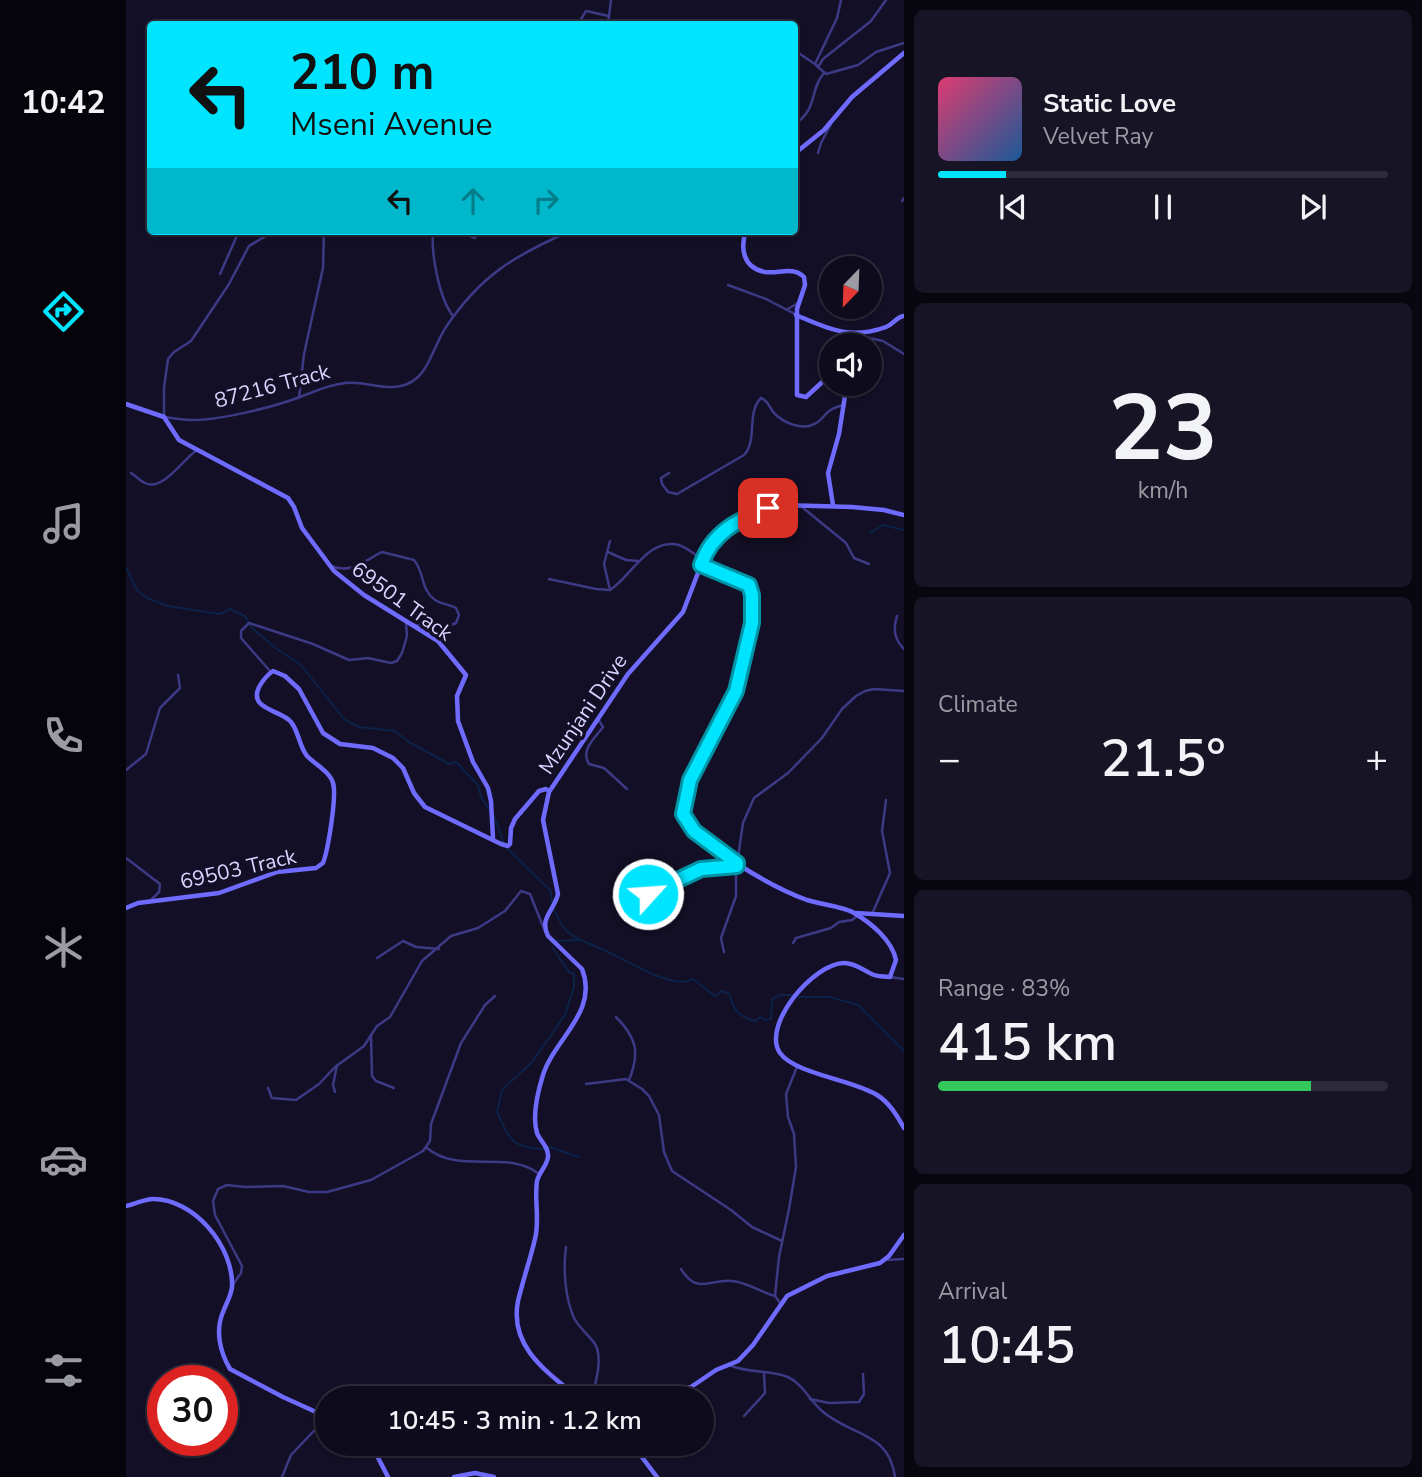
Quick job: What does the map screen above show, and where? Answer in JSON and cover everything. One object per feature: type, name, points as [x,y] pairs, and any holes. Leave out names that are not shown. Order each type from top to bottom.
[{"type":"street","points":[[608,21],[611,0]]},
{"type":"street","points":[[817,66],[837,18],[841,0]]},
{"type":"street","points":[[817,66],[823,58],[871,21],[886,0]]},
{"type":"street","points":[[580,21],[586,10],[609,16]]},
{"type":"street","points":[[798,53],[824,73],[832,74],[853,67],[876,52],[904,43]]},
{"type":"street","points":[[818,153],[833,121],[852,97],[904,53]]},
{"type":"street","points":[[798,121],[811,106],[818,79],[824,73]]},
{"type":"street","points":[[798,151],[833,121]]},
{"type":"street","points":[[220,274],[237,235]]},
{"type":"street","points":[[164,417],[168,359],[191,341],[229,284],[249,246],[267,235]]},
{"type":"street","points":[[299,398],[304,355],[323,268],[324,235]]},
{"type":"street","points":[[433,235],[435,262],[445,303],[453,316]]},
{"type":"street","points":[[467,235],[475,238]]},
{"type":"street","name":"87216 Track","points":[[126,404],[164,417],[210,419],[299,398],[323,386],[334,384],[361,383],[383,388],[404,385],[414,380],[424,369],[453,316],[499,267],[562,235]]},
{"type":"street","points":[[745,235],[742,248],[746,260],[753,266],[765,272],[794,271],[803,275],[805,285],[796,315],[797,395],[806,397],[819,385]]},
{"type":"street","points":[[728,285],[838,332],[854,333],[886,327],[898,317],[904,316]]},
{"type":"street","points":[[786,310],[798,303]]},
{"type":"street","points":[[882,341],[904,354]]},
{"type":"street","points":[[833,505],[828,473],[845,396]]},
{"type":"street","points":[[669,473],[661,478],[662,484],[668,492],[677,494],[746,454],[750,445],[754,410],[761,398],[766,400],[782,420],[800,426],[813,425],[831,408],[844,405]]},
{"type":"street","name":"69501 Track","points":[[164,417],[176,438],[288,498],[302,528],[328,565],[364,595],[438,641],[466,676],[457,696],[458,721],[473,762],[488,788],[493,839]]},
{"type":"street","points":[[131,473],[144,483],[157,484],[169,477],[197,450]]},
{"type":"street","points":[[800,504],[812,517],[846,543],[854,558],[869,564]]},
{"type":"street","name":"Mzunjani Drive","points":[[544,929],[545,918],[555,905],[558,894],[543,820],[549,792],[637,662],[683,612],[702,562],[715,538],[740,520],[768,508],[800,504],[884,510],[904,515]]},
{"type":"street","points":[[610,541],[604,570],[610,590]]},
{"type":"street","points":[[610,590],[638,561],[666,544],[681,546],[702,562],[749,585],[752,595],[752,623],[736,691],[690,780],[683,814],[694,831],[737,864],[776,888],[856,915],[904,916]]},
{"type":"street","points":[[607,551],[626,560],[638,561]]},
{"type":"street","points":[[328,565],[345,570],[359,566],[382,552],[414,560],[426,591],[437,602],[456,608],[459,615],[456,622],[445,628],[434,629],[409,624],[404,649],[394,663],[368,659],[349,660],[313,644],[249,623],[243,626],[240,634],[271,673],[285,676],[299,689],[323,733],[341,744],[373,748],[393,758],[403,768],[414,793],[425,807],[509,846],[515,819],[538,791],[546,789],[549,792]]},
{"type":"street","points":[[549,579],[610,590]]},
{"type":"street","points":[[897,616],[896,640],[904,649]]},
{"type":"street","name":"69503 Track","points":[[126,908],[138,903],[147,904],[219,892],[277,873],[316,868],[323,863],[334,785],[329,776],[304,752],[289,720],[259,702],[257,692],[271,673]]},
{"type":"street","points":[[126,770],[146,754],[160,708],[180,688],[178,675]]},
{"type":"street","points":[[724,952],[721,938],[736,896],[737,864],[743,824],[754,798],[788,772],[822,738],[842,709],[856,696],[874,689],[904,691]]},
{"type":"street","points":[[598,719],[603,727],[586,752],[585,759],[589,764],[604,768],[627,789]]},
{"type":"street","points":[[872,914],[890,873],[882,831],[886,800]]},
{"type":"street","points":[[126,858],[160,885],[159,893],[147,904]]},
{"type":"street","points":[[618,898],[648,894],[701,869],[737,864]]},
{"type":"street","points":[[268,1088],[275,1099],[296,1100],[319,1084],[337,1065],[364,1046],[377,1026],[390,1017],[419,965],[451,936],[478,928],[505,911],[523,891],[530,894],[544,929],[553,942],[580,965],[585,984],[579,1017],[554,1049],[543,1075],[536,1119],[538,1133],[548,1157],[539,1174],[537,1230],[518,1304],[517,1325],[524,1346],[544,1369],[565,1386]]},
{"type":"street","points":[[793,943],[796,938],[852,920],[856,915]]},
{"type":"street","points":[[856,915],[885,937],[893,950],[896,960],[890,977]]},
{"type":"street","points":[[377,958],[403,941],[416,947],[439,949]]},
{"type":"street","points":[[904,979],[874,975],[844,963],[832,966],[798,990],[780,1023],[777,1040],[782,1056],[798,1065],[878,1095],[890,1105],[904,1128]]},
{"type":"street","points":[[315,1412],[230,1369],[218,1329],[232,1286],[242,1269],[236,1250],[215,1215],[213,1199],[221,1187],[227,1185],[283,1186],[309,1192],[327,1192],[376,1178],[426,1148],[430,1141],[431,1124],[461,1043],[485,1004],[495,996]]},
{"type":"street","points":[[617,1017],[628,1030],[635,1045],[635,1062],[629,1080]]},
{"type":"street","points":[[371,1035],[372,1076],[376,1081],[394,1088]]},
{"type":"street","points":[[335,1092],[333,1086],[337,1065]]},
{"type":"street","points":[[775,1296],[796,1159],[786,1097],[798,1065]]},
{"type":"street","points":[[586,1083],[629,1080],[649,1096],[656,1108],[664,1152],[671,1171],[732,1210],[752,1227],[782,1241]]},
{"type":"street","points":[[426,1148],[434,1155],[463,1162],[517,1164],[539,1174]]},
{"type":"street","points":[[126,1206],[156,1199],[197,1216],[222,1247],[229,1264],[232,1286]]},
{"type":"street","points":[[883,1261],[904,1235]]},
{"type":"street","points":[[566,1247],[565,1264],[571,1311],[598,1353],[593,1386]]},
{"type":"street","points":[[692,1386],[746,1353],[792,1293],[827,1276],[883,1261],[904,1259]]},
{"type":"street","points":[[681,1269],[695,1283],[706,1285],[732,1281],[775,1296],[781,1304]]},
{"type":"street","points":[[729,1365],[739,1370],[775,1374],[791,1379],[825,1414],[873,1437],[892,1460],[895,1477]]},
{"type":"street","points":[[744,1416],[764,1395],[764,1374]]},
{"type":"street","points":[[810,1399],[829,1403],[861,1401],[864,1394],[863,1374]]},
{"type":"street","points":[[282,1477],[291,1455],[315,1430]]},
{"type":"street","points":[[378,1456],[388,1477]]},
{"type":"street","points":[[641,1456],[657,1477]]},
{"type":"street","points":[[454,1477],[475,1474],[494,1477]]},
{"type":"waterway","points":[[870,533],[883,525],[904,530]]},
{"type":"waterway","points":[[126,568],[137,590],[147,598],[168,606],[220,614],[230,609],[245,616],[251,627],[301,665],[345,720],[359,727],[395,731],[449,764],[456,762],[478,785],[481,797],[489,809]]},
{"type":"waterway","points":[[493,813],[504,844]]},
{"type":"waterway","points":[[507,848],[551,891],[552,904]]},
{"type":"waterway","points":[[554,910],[564,928],[578,939],[662,978],[684,982],[693,979],[715,996],[722,991],[729,994],[738,1012],[750,1019],[771,1019],[772,999],[780,995],[793,995]]},
{"type":"waterway","points":[[557,941],[580,940]]},
{"type":"waterway","points":[[544,1149],[518,1144],[505,1129],[497,1112],[502,1090],[532,1062],[565,1015],[574,987],[574,974],[569,972],[552,947]]},
{"type":"waterway","points":[[798,997],[830,997],[858,1005],[904,1051]]},
{"type":"waterway","points":[[549,1147],[579,1157]]},
{"type":"route","points":[[648,894],[701,869],[737,866],[737,863],[694,831],[683,814],[683,808],[690,780],[736,691],[750,639],[752,591],[749,585],[740,580],[701,565],[715,538],[726,528],[768,508]]}]
